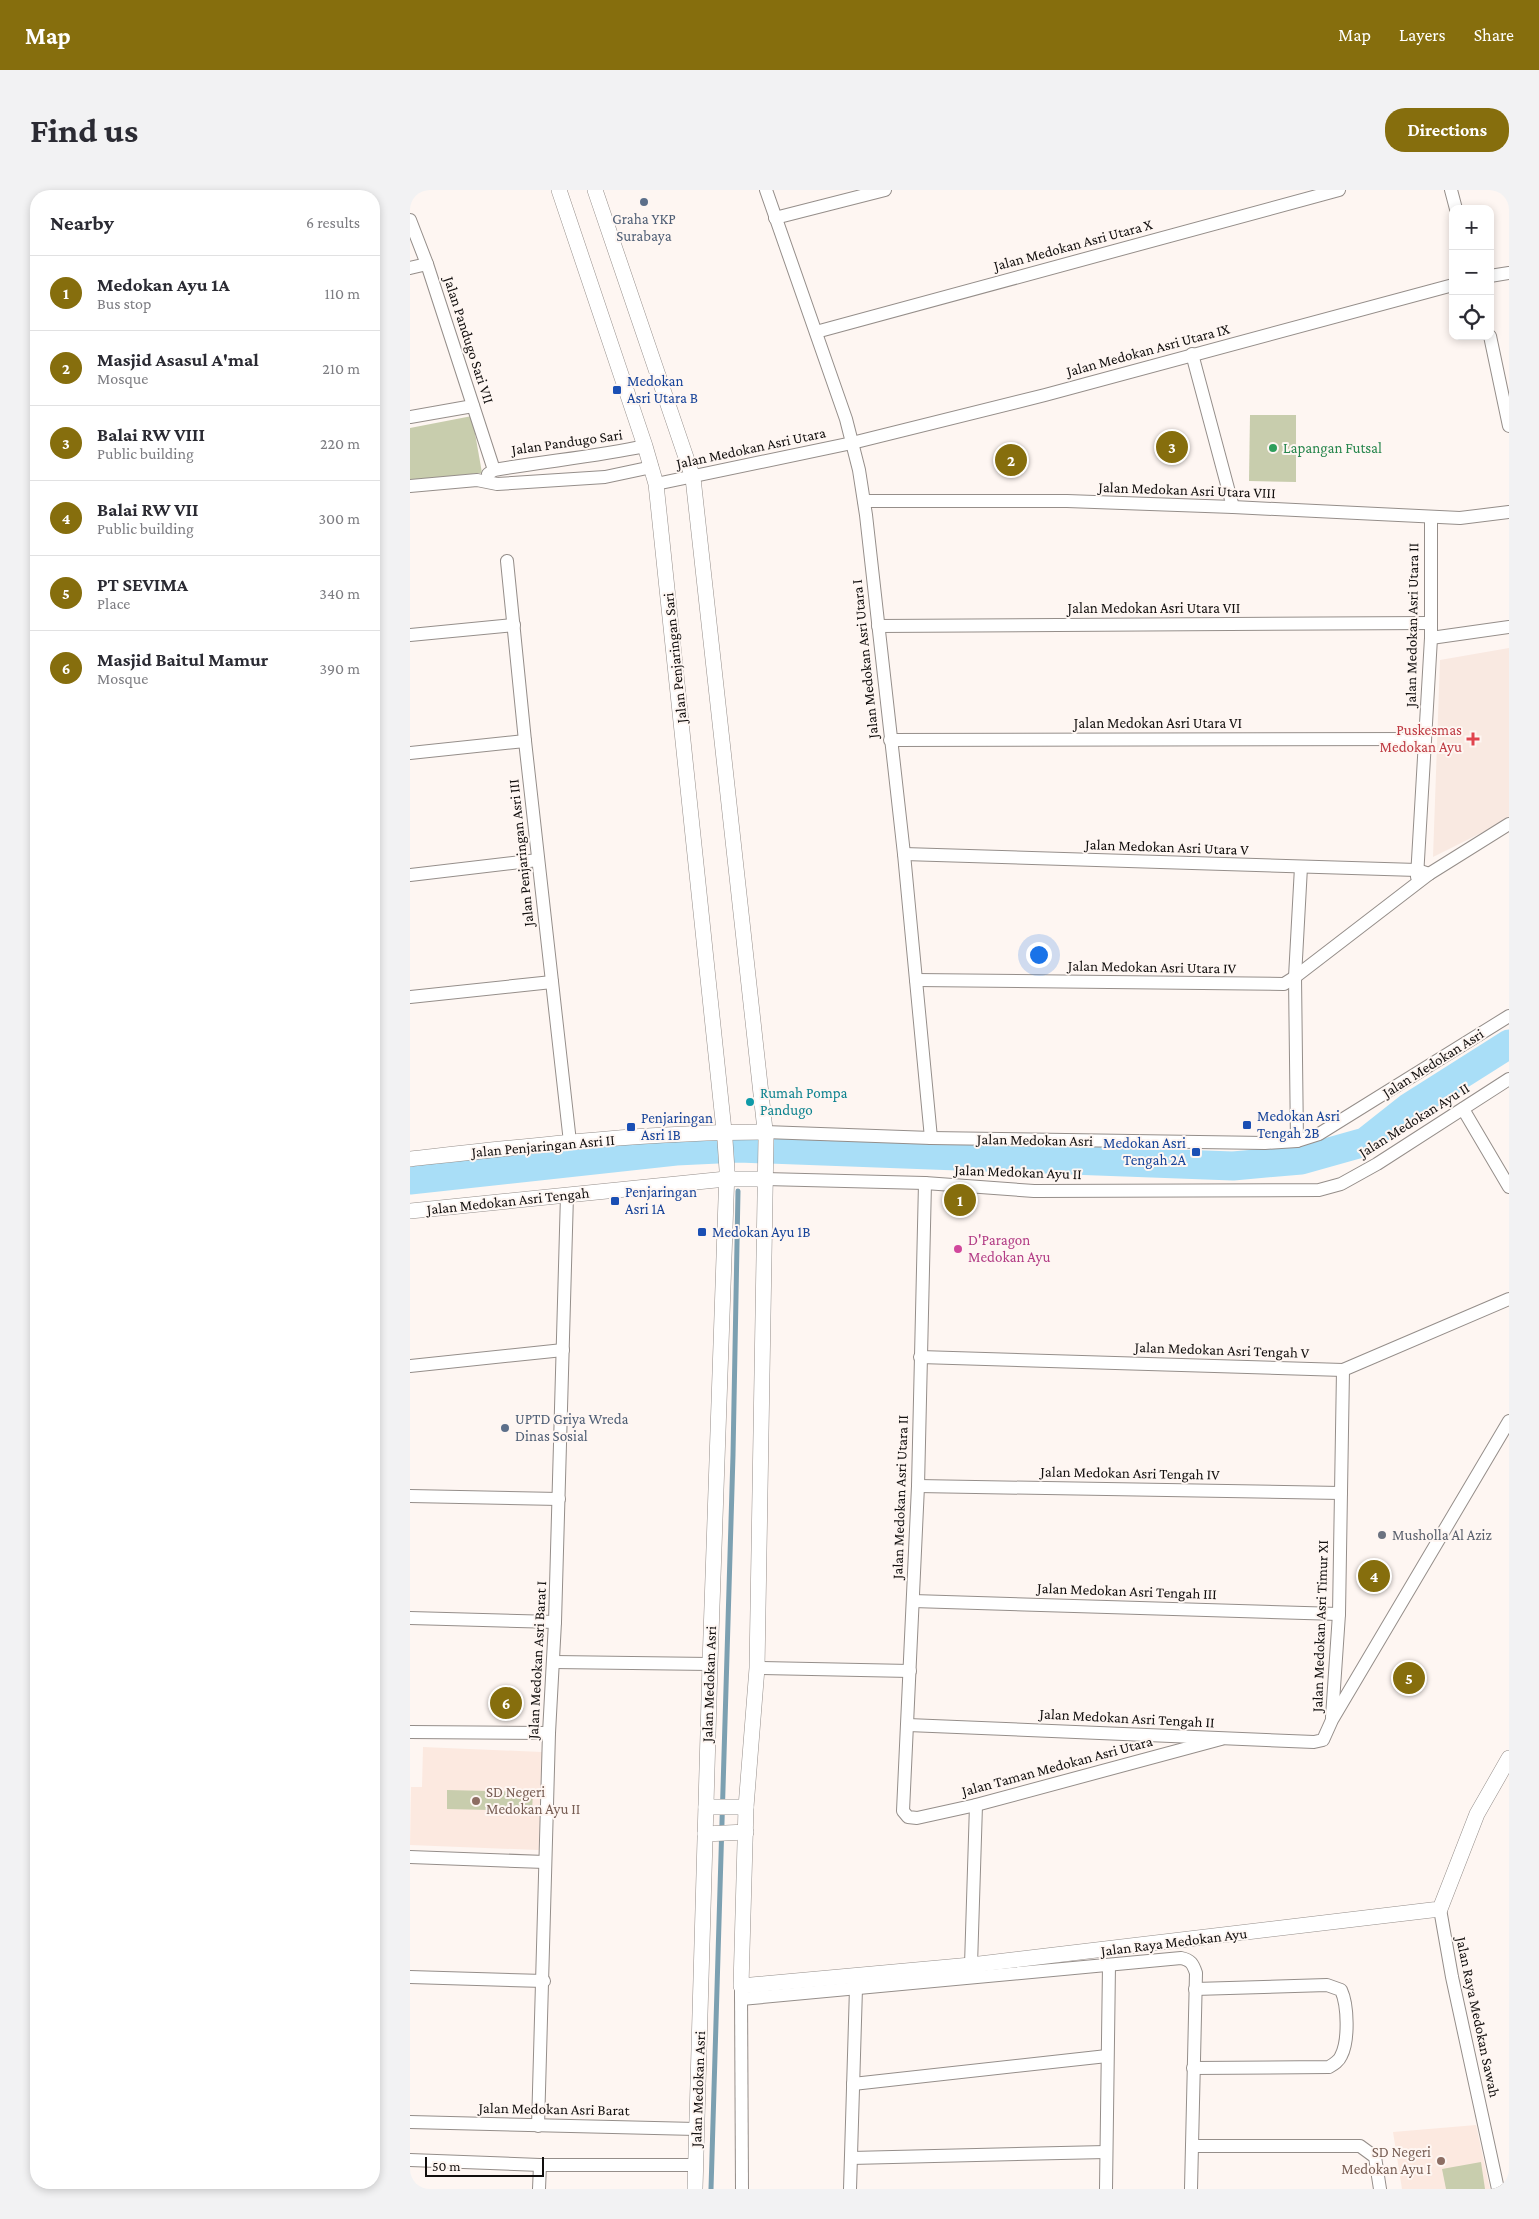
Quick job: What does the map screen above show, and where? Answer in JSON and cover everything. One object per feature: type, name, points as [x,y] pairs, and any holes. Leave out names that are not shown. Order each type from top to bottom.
[{"type":"street","name":"Jalan Penjaringan Sari","points":[[559,190],[646,446],[656,484],[725,1136]]},
{"type":"street","points":[[595,190],[693,478],[766,1136],[757,1668],[740,1807],[742,2189]]},
{"type":"street","name":"Jalan Medokan Asri Utara I","points":[[766,190],[846,420],[864,501],[904,854],[931,1138]]},
{"type":"street","points":[[775,218],[885,190]]},
{"type":"street","name":"Jalan Medokan Asri Utara X","points":[[816,332],[1339,190]]},
{"type":"street","points":[[1451,190],[1455,205]]},
{"type":"street","name":"Jalan Pandugo Sari VII","points":[[410,220],[427,264],[494,470]]},
{"type":"street","points":[[410,268],[427,264]]},
{"type":"street","points":[[1494,275],[1509,273]]},
{"type":"street","name":"Jalan Medokan Asri Utara IX","points":[[852,443],[1045,395],[1449,286]]},
{"type":"street","points":[[1492,340],[1503,368],[1509,426]]},
{"type":"street","points":[[1192,354],[1233,507]]},
{"type":"street","points":[[410,417],[474,406]]},
{"type":"street","name":"Jalan Medokan Asri Utara","points":[[656,484],[693,478],[852,443]]},
{"type":"street","name":"Jalan Pandugo Sari","points":[[477,480],[494,470],[536,462],[603,455],[646,446]]},
{"type":"street","points":[[410,486],[477,480],[497,484],[605,477],[652,467]]},
{"type":"street","name":"Jalan Medokan Asri Utara VIII","points":[[864,501],[1067,501],[1233,507],[1431,518],[1460,518],[1509,512]]},
{"type":"street","name":"Jalan Medokan Asri Utara II","points":[[1423,872],[1425,739],[1430,638],[1431,518]]},
{"type":"street","name":"Jalan Penjaringan Asri III","points":[[507,561],[570,1142]]},
{"type":"street","name":"Jalan Medokan Asri Utara VII","points":[[878,626],[1430,623]]},
{"type":"street","points":[[410,635],[514,625]]},
{"type":"street","points":[[1430,638],[1509,627]]},
{"type":"street","name":"Jalan Medokan Asri Utara VI","points":[[890,740],[1425,739]]},
{"type":"street","points":[[410,752],[525,740]]},
{"type":"street","name":"Jalan Medokan Asri Utara IV","points":[[916,980],[1284,984],[1295,978],[1417,883],[1423,872],[1509,824]]},
{"type":"street","name":"Jalan Medokan Asri Utara V","points":[[904,854],[1423,872]]},
{"type":"street","points":[[410,875],[538,860]]},
{"type":"street","points":[[1297,1141],[1295,978],[1301,867]]},
{"type":"street","points":[[410,997],[552,982]]},
{"type":"street","name":"Jalan Medokan Asri","points":[[766,1136],[1265,1143],[1297,1141],[1319,1134],[1509,1016]]},
{"type":"street","name":"Jalan Medokan Ayu II","points":[[766,1176],[925,1183],[1034,1191],[1320,1190],[1341,1184],[1370,1168],[1509,1079]]},
{"type":"street","points":[[1462,1109],[1509,1187]]},
{"type":"street","name":"Jalan Medokan Asri","points":[[695,2189],[709,1834],[710,1664],[726,1174],[725,1136]]},
{"type":"street","name":"Jalan Penjaringan Asri II","points":[[410,1159],[570,1142],[766,1136]]},
{"type":"street","points":[[726,1174],[766,1176]]},
{"type":"street","name":"Jalan Medokan Asri Tengah","points":[[410,1211],[567,1195],[726,1174]]},
{"type":"street","name":"Jalan Medokan Asri Utara II","points":[[903,1811],[918,1486],[925,1183]]},
{"type":"street","name":"Jalan Medokan Asri Barat I","points":[[538,2126],[544,1981],[549,1733],[554,1662],[567,1195]]},
{"type":"street","name":"Jalan Medokan Asri Tengah V","points":[[920,1357],[1343,1370],[1509,1300]]},
{"type":"street","points":[[410,1366],[563,1350]]},
{"type":"street","name":"Jalan Medokan Asri Timur XI","points":[[1332,1720],[1339,1614],[1343,1370]]},
{"type":"street","name":"Jalan Medokan Asri Timur XI","points":[[1332,1720],[1509,1422]]},
{"type":"street","name":"Jalan Medokan Asri Tengah IV","points":[[918,1486],[1341,1493]]},
{"type":"street","points":[[410,1496],[559,1500]]},
{"type":"street","name":"Jalan Medokan Asri Tengah III","points":[[913,1601],[1339,1614]]},
{"type":"street","points":[[410,1618],[555,1622]]},
{"type":"street","points":[[554,1662],[710,1664]]},
{"type":"street","points":[[757,1668],[910,1671]]},
{"type":"street","name":"Jalan Medokan Asri Tengah II","points":[[908,1725],[1314,1742],[1323,1740],[1332,1720]]},
{"type":"street","points":[[410,1732],[549,1733]]},
{"type":"street","name":"Jalan Taman Medokan Asri Utara","points":[[903,1811],[908,1817],[917,1818],[1221,1739]]},
{"type":"street","points":[[1440,1910],[1477,1814],[1509,1758]]},
{"type":"street","points":[[971,1965],[976,1804]]},
{"type":"street","points":[[709,1807],[740,1807]]},
{"type":"street","points":[[709,1834],[741,1832]]},
{"type":"street","points":[[410,1857],[545,1862]]},
{"type":"street","name":"Jalan Raya Medokan Ayu","points":[[741,1992],[1440,1910]]},
{"type":"street","name":"Jalan Raya Medokan Sawah","points":[[1440,1910],[1452,1976],[1498,2189]]},
{"type":"street","points":[[741,1992],[856,1988],[1181,1958],[1188,1960],[1193,1964],[1196,1973],[1191,2189]]},
{"type":"street","points":[[1106,2189],[1109,1965]]},
{"type":"street","points":[[410,1978],[544,1981]]},
{"type":"street","points":[[1193,2068],[1329,2067],[1340,2059],[1346,2045],[1346,1999],[1341,1990],[1327,1986],[1195,1989]]},
{"type":"street","points":[[850,2189],[856,1988]]},
{"type":"street","points":[[853,2084],[1107,2056]]},
{"type":"street","name":"Jalan Medokan Asri Barat","points":[[410,2122],[696,2129]]},
{"type":"street","points":[[1192,2146],[1360,2146],[1375,2157],[1380,2189]]},
{"type":"street","points":[[850,2158],[1106,2152]]},
{"type":"street","points":[[410,2160],[540,2164],[696,2165]]},
{"type":"street","points":[[539,2189],[540,2164]]},
{"type":"shaded area","name":"Puskesmas Medokan Ayu","points":[[1509,648],[1509,819],[1433,857],[1440,660]]},
{"type":"shaded area","name":"SD Negeri Medokan Ayu II","points":[[423,1747],[542,1752],[539,1850],[410,1845],[411,1787],[422,1787]]},
{"type":"shaded area","name":"SD Negeri Medokan Ayu I","points":[[1476,2125],[1490,2189],[1402,2189],[1393,2132]]},
{"type":"green space","name":"Lapangan Futsal","points":[[1250,415],[1296,415],[1296,482],[1249,481]]},
{"type":"green space","points":[[472,416],[482,473],[410,480],[410,428]]},
{"type":"green space","points":[[447,1790],[533,1792],[532,1811],[447,1809]]},
{"type":"green space","points":[[1481,2162],[1485,2189],[1446,2189],[1442,2169]]},
{"type":"waterway","points":[[410,1180],[676,1151],[739,1148],[1233,1166],[1301,1160],[1365,1142],[1408,1108],[1509,1044]]},
{"type":"waterway","points":[[711,2189],[733,1455],[738,1191]]},
{"type":"place","name":"Graha YKP Surabaya","points":[[644,202]]},
{"type":"place","name":"Medokan Asri Utara B","points":[[617,390]]},
{"type":"place","name":"Balai RW VIII","points":[[1172,447]]},
{"type":"place","name":"Lapangan Futsal","points":[[1273,448]]},
{"type":"place","name":"Masjid Asasul A'mal","points":[[1011,460]]},
{"type":"place","name":"Puskesmas Medokan Ayu","points":[[1473,739]]},
{"type":"place","name":"Rumah Pompa Pandugo","points":[[750,1102]]},
{"type":"place","name":"Medokan Asri Tengah 2B","points":[[1247,1125]]},
{"type":"place","name":"Penjaringan Asri 1B","points":[[631,1127]]},
{"type":"place","name":"Medokan Asri Tengah 2A","points":[[1196,1152]]},
{"type":"place","name":"Medokan Ayu 1A","points":[[960,1200]]},
{"type":"place","name":"Penjaringan Asri 1A","points":[[615,1201]]},
{"type":"place","name":"Medokan Ayu 1B","points":[[702,1232]]},
{"type":"place","name":"D'Paragon Medokan Ayu","points":[[958,1249]]},
{"type":"place","name":"UPTD Griya Wreda Dinas Sosial","points":[[505,1428]]},
{"type":"place","name":"Musholla Al Aziz","points":[[1382,1535]]},
{"type":"place","name":"Balai RW VII","points":[[1374,1576]]},
{"type":"place","name":"PT SEVIMA","points":[[1409,1678]]},
{"type":"place","name":"Masjid Baitul Mamur","points":[[506,1703]]},
{"type":"place","name":"SD Negeri Medokan Ayu II","points":[[476,1801]]},
{"type":"place","name":"SD Negeri Medokan Ayu I","points":[[1441,2161]]}]
